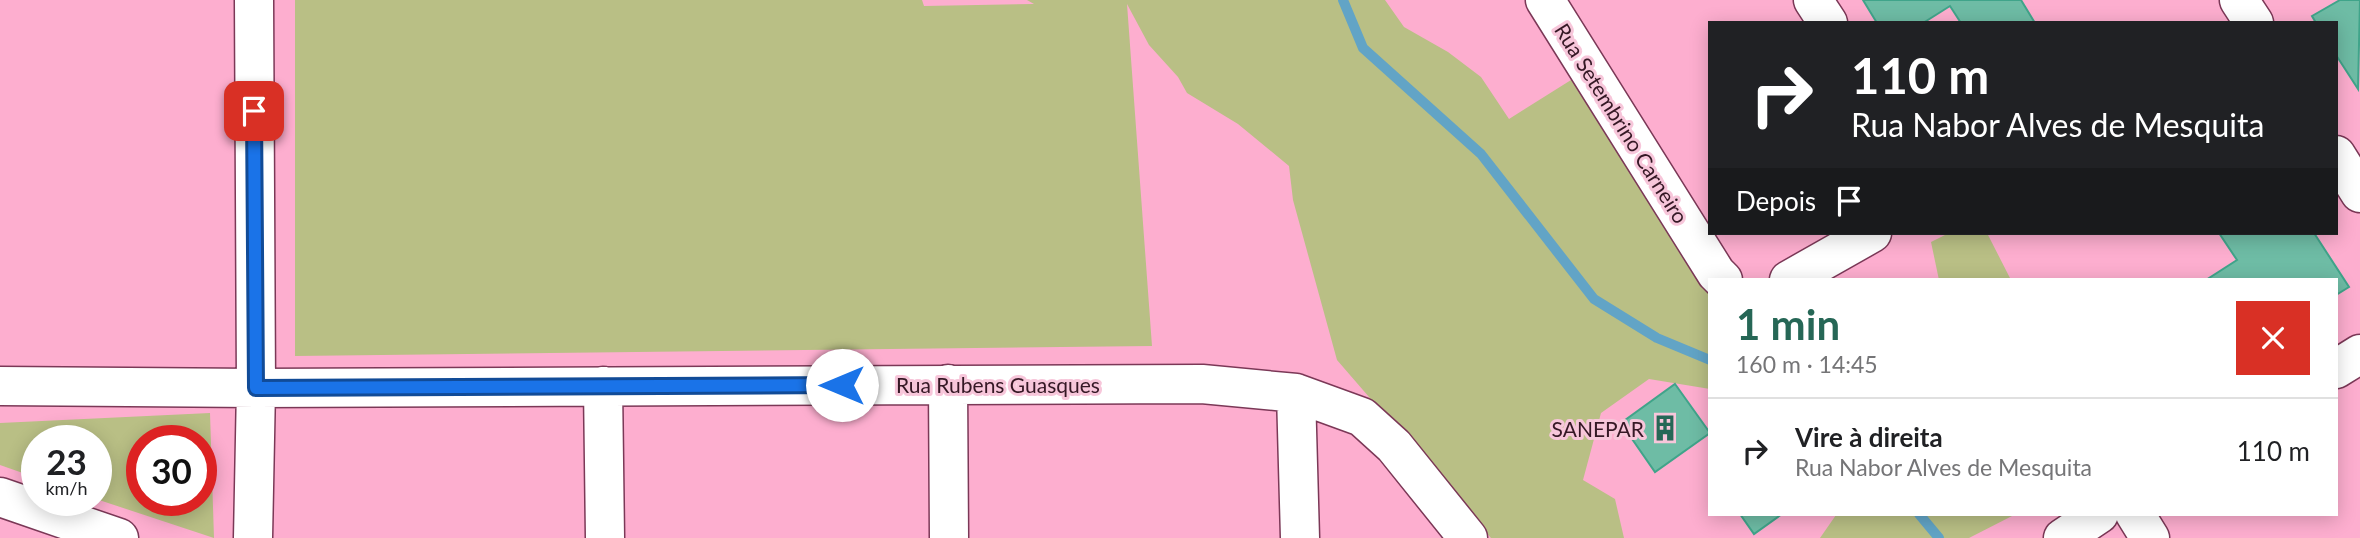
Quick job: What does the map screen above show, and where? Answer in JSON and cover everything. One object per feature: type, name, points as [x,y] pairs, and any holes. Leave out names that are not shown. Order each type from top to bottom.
[{"type":"street","points":[[253,538],[256,388],[254,0]]},
{"type":"street","name":"Rua Setembrino Carneiro","points":[[1545,0],[1721,278]]},
{"type":"street","points":[[1813,0],[1827,21]]},
{"type":"street","points":[[1793,278],[1868,235]]},
{"type":"street","points":[[2338,368],[2360,355]]},
{"type":"street","points":[[948,384],[949,538]]},
{"type":"street","name":"Rua Rubens Guasques","points":[[0,386],[256,388],[1202,384],[1296,393],[1362,417],[1394,446],[1468,538]]},
{"type":"street","points":[[603,386],[605,538]]},
{"type":"street","points":[[1296,393],[1300,538]]},
{"type":"street","points":[[0,496],[119,538]]},
{"type":"street","points":[[2063,538],[2096,516]]},
{"type":"street","points":[[2136,516],[2150,538]]},
{"type":"green space","points":[[295,0],[922,0],[924,6],[1034,4],[1027,0],[1385,0],[1404,27],[1448,52],[1481,77],[1509,119],[1579,75],[1656,193],[1690,270],[1708,287],[1708,389],[1649,379],[1601,413],[1583,480],[1615,499],[1624,538],[1491,538],[1337,360],[1293,200],[1289,166],[1238,124],[1187,93],[1178,77],[1149,45],[1127,4],[1152,346],[295,356]]},
{"type":"green space","points":[[1945,235],[1988,235],[2010,278],[1939,278],[1931,242]]},
{"type":"green space","points":[[210,413],[210,425],[126,425],[126,509],[112,504],[112,425],[21,425],[21,472],[0,465],[0,423]]},
{"type":"green space","points":[[147,516],[213,516],[214,538]]},
{"type":"green space","points":[[1835,516],[2012,516],[1969,538],[1820,538]]},
{"type":"building","points":[[1863,0],[2021,0],[2034,21],[1960,21],[1950,6],[1926,21],[1876,21]]},
{"type":"building","points":[[2340,0],[2360,0],[2358,89],[2338,58],[2338,21],[2315,21],[2312,16]]},
{"type":"building","points":[[2220,235],[2315,235],[2349,287],[2338,294],[2338,278],[2209,278],[2237,260]]},
{"type":"building","name":"SANEPAR","points":[[1675,384],[1708,430],[1708,434],[1655,472],[1621,423]]},
{"type":"building","points":[[1741,516],[1779,516],[1754,534]]},
{"type":"waterway","points":[[1343,0],[1363,48],[1481,154],[1594,299],[1657,338],[1708,359]]},
{"type":"waterway","points":[[1921,516],[1939,538]]},
{"type":"place","name":"SANEPAR","points":[[1665,428]]},
{"type":"route","points":[[254,111],[256,388],[842,385]]}]
